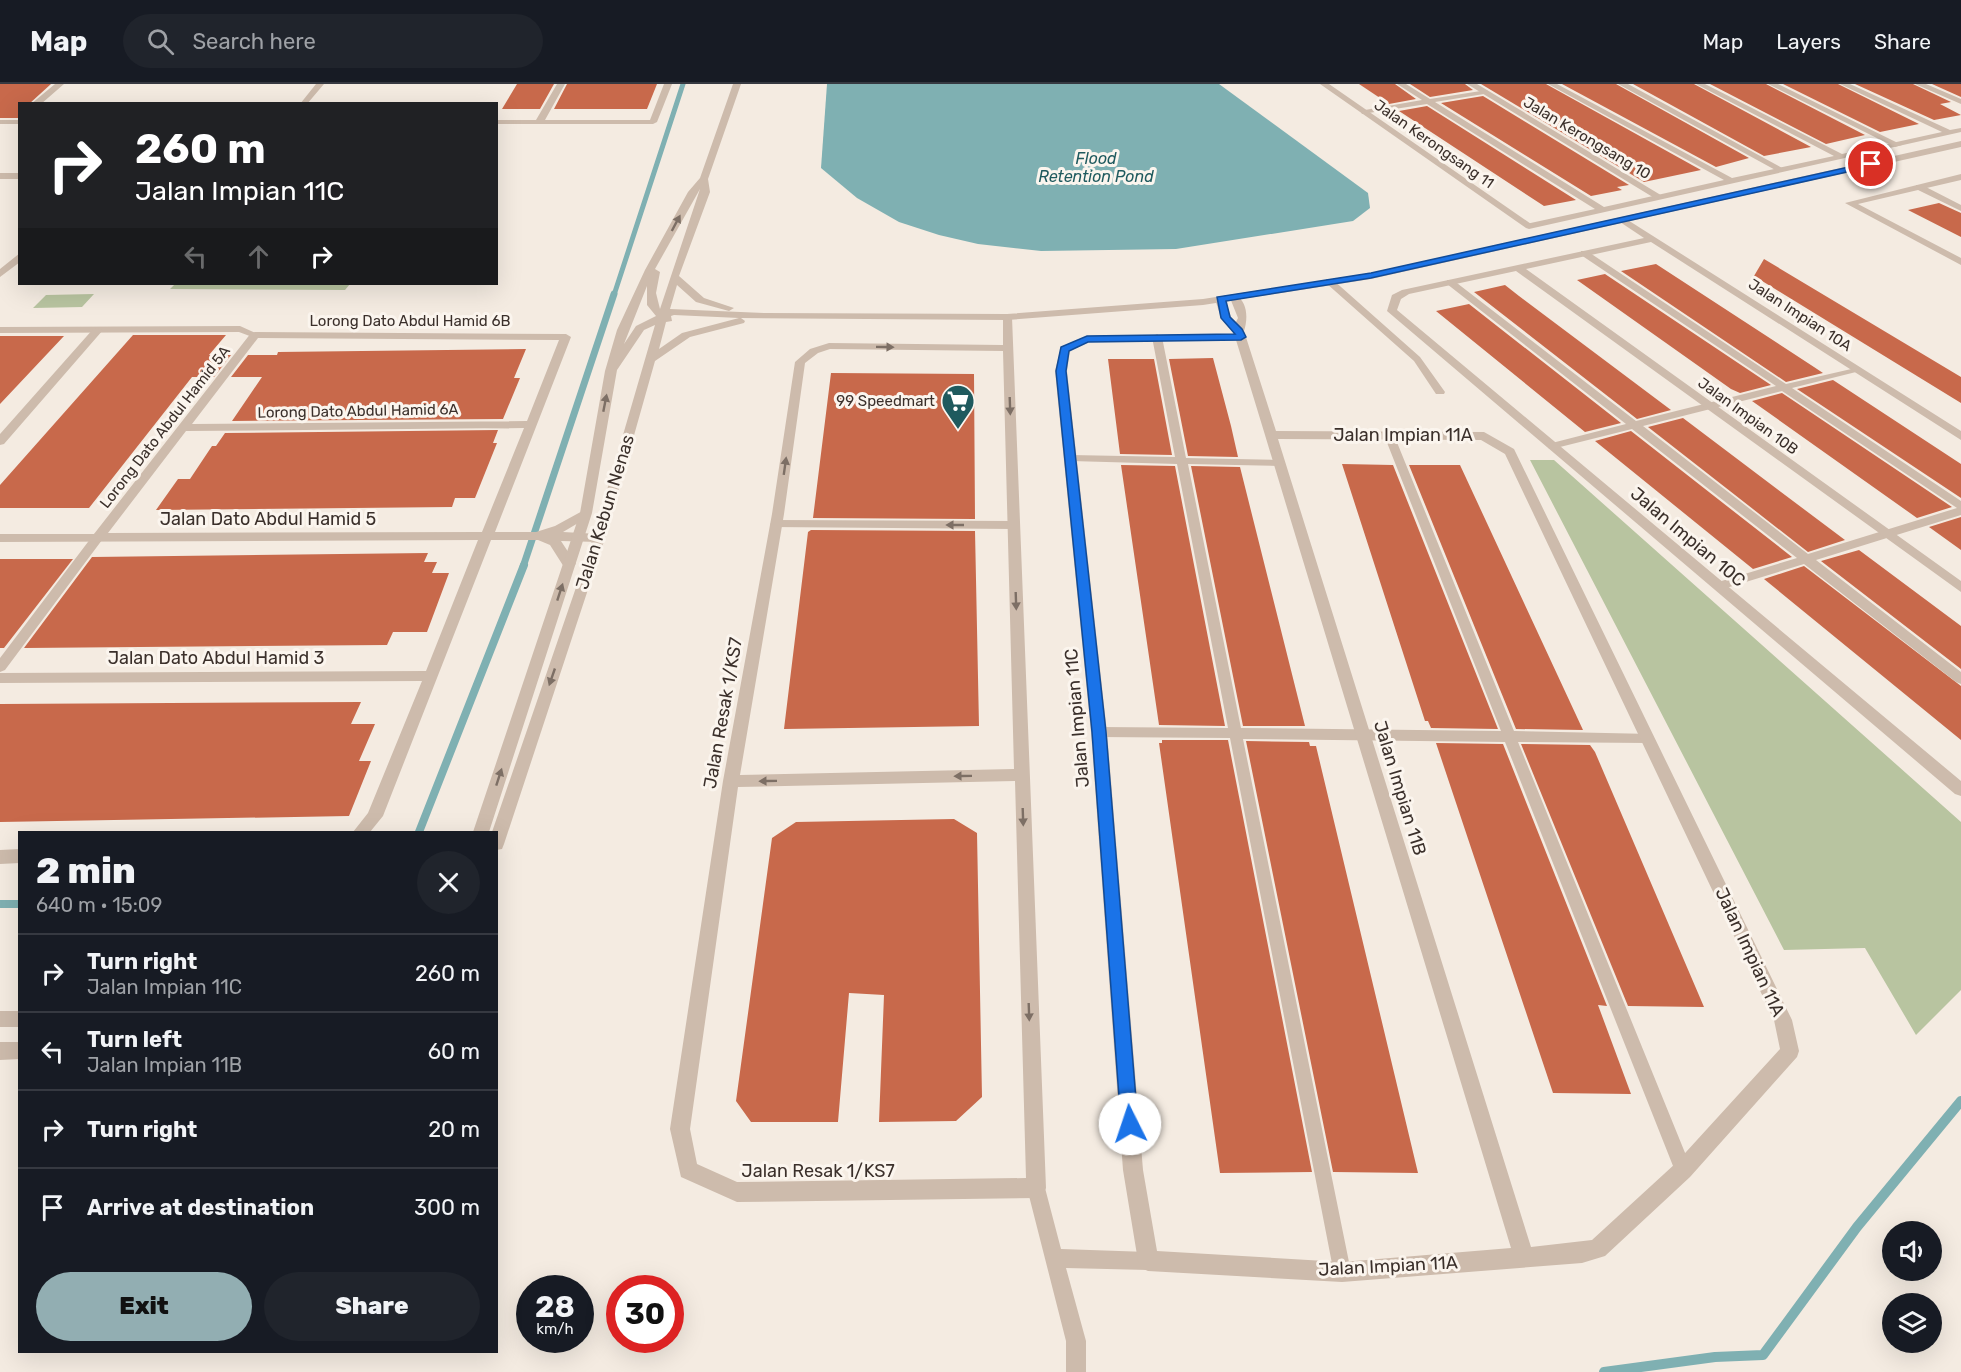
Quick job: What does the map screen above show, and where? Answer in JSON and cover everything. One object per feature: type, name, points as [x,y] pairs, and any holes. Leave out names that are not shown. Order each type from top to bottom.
[{"type":"street","points":[[38,102],[60,84]]},
{"type":"street","points":[[539,122],[561,84]]},
{"type":"street","points":[[498,122],[653,122],[669,84]]},
{"type":"street","name":"Jalan Kebun Nenas","points":[[481,831],[586,513],[594,484],[612,369],[636,293],[693,192],[704,179],[737,84]]},
{"type":"street","name":"Jalan Kerongsang 11","points":[[1324,84],[1529,226]]},
{"type":"street","name":"Jalan Kerongsang 10","points":[[1471,84],[1659,197]]},
{"type":"street","points":[[1622,84],[1782,170]]},
{"type":"street","points":[[1772,84],[1898,144]]},
{"type":"street","points":[[1919,84],[1961,102]]},
{"type":"street","points":[[0,122],[17,120]]},
{"type":"street","points":[[657,259],[649,296],[653,309],[662,316],[683,322],[764,316],[1007,317],[1235,298],[1371,276],[1961,144]]},
{"type":"street","points":[[0,176],[18,176]]},
{"type":"street","points":[[1961,177],[1850,203],[1961,262]]},
{"type":"street","name":"Jalan Kebun Nenas","points":[[498,838],[599,538],[662,316],[705,192],[704,179]]},
{"type":"street","name":"Jalan Impian 10A","points":[[1623,220],[1961,436]]},
{"type":"street","points":[[1449,282],[1652,238]]},
{"type":"street","points":[[0,274],[18,258]]},
{"type":"street","name":"Jalan Impian 10B","points":[[1518,268],[1961,588]]},
{"type":"street","points":[[674,277],[700,300],[764,316]]},
{"type":"street","name":"Jalan Impian 10C","points":[[1449,282],[1406,292],[1396,297],[1392,311],[1961,790]]},
{"type":"street","name":"Jalan Impian 11B","points":[[1235,298],[1243,318],[1240,334]]},
{"type":"street","name":"Jalan Impian 11B","points":[[1220,299],[1226,318],[1240,334],[1524,1257]]},
{"type":"street","points":[[612,369],[636,332],[644,324],[662,316]]},
{"type":"street","points":[[650,360],[694,332],[764,316]]},
{"type":"street","points":[[1007,317],[1036,1188]]},
{"type":"street","points":[[0,441],[98,330]]},
{"type":"street","name":"Lorong Dato Abdul Hamid 6B","points":[[255,334],[566,337],[531,424]]},
{"type":"street","name":"Lorong Dato Abdul Hamid 5A","points":[[98,537],[255,334]]},
{"type":"street","name":"Jalan Impian 11C","points":[[1148,1261],[1133,1170],[1099,732],[1061,371],[1065,349],[1087,339],[1240,334]]},
{"type":"street","name":"Jalan Resak 1/KS7","points":[[1008,348],[830,346],[814,351],[800,362],[776,524],[731,782],[680,1129],[688,1170],[737,1192],[1036,1188]]},
{"type":"street","points":[[362,831],[375,816],[531,424]]},
{"type":"street","name":"Lorong Dato Abdul Hamid 6A","points":[[184,428],[531,424]]},
{"type":"street","name":"Jalan Impian 11A","points":[[1148,1261],[1342,1272],[1582,1253],[1598,1249],[1683,1170],[1790,1051],[1783,1020],[1510,453],[1484,436],[1271,435]]},
{"type":"street","name":"Jalan Dato Abdul Hamid 5","points":[[0,538],[531,536],[560,529],[586,513]]},
{"type":"street","points":[[531,536],[599,538]]},
{"type":"street","points":[[531,536],[555,542],[569,564]]},
{"type":"street","name":"Jalan Dato Abdul Hamid 3","points":[[0,678],[432,676]]},
{"type":"street","points":[[731,782],[1021,775]]},
{"type":"street","points":[[0,856],[18,856]]},
{"type":"street","points":[[0,1019],[18,1019]]},
{"type":"street","points":[[0,1051],[18,1050]]},
{"type":"lane","points":[[305,102],[321,84]]},
{"type":"lane","points":[[1401,84],[1603,210]]},
{"type":"lane","points":[[1552,84],[1731,181]]},
{"type":"lane","points":[[1700,84],[1842,157]]},
{"type":"lane","points":[[1844,84],[1950,133]]},
{"type":"lane","points":[[1365,112],[1484,92]]},
{"type":"lane","points":[[1529,226],[1961,130]]},
{"type":"lane","points":[[1918,187],[1961,208]]},
{"type":"lane","points":[[1584,253],[1961,506]]},
{"type":"lane","points":[[1329,281],[1417,359],[1440,392]]},
{"type":"lane","points":[[1449,282],[1961,679]]},
{"type":"lane","points":[[0,330],[240,329],[255,334]]},
{"type":"lane","points":[[1157,338],[1342,1272]]},
{"type":"lane","points":[[1552,446],[1856,369]]},
{"type":"lane","points":[[1389,435],[1683,1170]]},
{"type":"lane","points":[[1071,458],[1280,464]]},
{"type":"lane","points":[[1719,586],[1961,511]]},
{"type":"lane","points":[[776,524],[1013,525]]},
{"type":"lane","points":[[0,667],[98,537]]},
{"type":"lane","points":[[1099,732],[1647,738]]},
{"type":"lane","points":[[1036,1188],[1076,1341],[1076,1372]]},
{"type":"lane","points":[[1054,1258],[1148,1261]]},
{"type":"green space","points":[[174,285],[349,285],[345,290],[170,289]]},
{"type":"green space","points":[[94,294],[82,307],[33,308],[46,295]]},
{"type":"green space","points":[[1530,460],[1554,460],[1961,822],[1961,990],[1916,1035],[1865,948],[1784,950]]},
{"type":"water","name":"Flood Retention Pond","points":[[827,84],[1219,84],[1368,193],[1370,208],[1353,221],[1176,249],[1041,251],[978,244],[899,222],[857,198],[821,168]]},
{"type":"building","points":[[0,84],[51,84],[31,102],[18,102],[18,118],[0,118]]},
{"type":"building","points":[[517,84],[554,84],[540,109],[502,109]]},
{"type":"building","points":[[567,84],[657,84],[647,109],[554,109]]},
{"type":"building","points":[[1359,84],[1395,84],[1416,99],[1389,104]]},
{"type":"building","points":[[1410,84],[1465,84],[1473,90],[1430,97]]},
{"type":"building","points":[[1481,84],[1546,84],[1701,170],[1644,182]]},
{"type":"building","points":[[1562,84],[1616,84],[1749,158],[1716,167]]},
{"type":"building","points":[[1633,84],[1694,84],[1811,147],[1764,156]]},
{"type":"building","points":[[1710,84],[1766,84],[1865,135],[1826,144]]},
{"type":"building","points":[[1783,84],[1838,84],[1919,124],[1880,132]]},
{"type":"building","points":[[1855,84],[1913,84],[1951,102],[1940,104],[1961,115],[1934,120]]},
{"type":"building","points":[[1932,84],[1961,84],[1961,97]]},
{"type":"building","points":[[1483,96],[1629,185],[1617,187],[1622,190],[1591,196],[1441,103]]},
{"type":"building","points":[[1427,106],[1576,200],[1544,206],[1399,111]]},
{"type":"building","points":[[1939,203],[1961,213],[1961,237],[1908,210]]},
{"type":"building","points":[[1764,259],[1961,377],[1961,403],[1754,276]]},
{"type":"building","points":[[1656,264],[1823,373],[1786,382],[1621,271]]},
{"type":"building","points":[[1605,274],[1771,385],[1740,393],[1731,389],[1577,280]]},
{"type":"building","points":[[1505,285],[1671,410],[1637,419],[1474,292]]},
{"type":"building","points":[[1469,304],[1621,423],[1585,432],[1436,311]]},
{"type":"building","points":[[133,335],[226,335],[209,355],[231,355],[214,377],[192,377],[89,508],[0,508],[0,485]]},
{"type":"building","points":[[0,336],[64,336],[0,404]]},
{"type":"building","points":[[526,349],[514,378],[520,378],[503,419],[232,421],[262,377],[231,377],[248,355],[277,355],[278,352]]},
{"type":"building","points":[[1213,358],[1238,457],[1188,456],[1169,359]]},
{"type":"building","points":[[1108,359],[1154,359],[1172,455],[1120,454]]},
{"type":"building","points":[[831,373],[974,374],[975,519],[813,518]]},
{"type":"building","points":[[1833,380],[1961,464],[1961,498],[1797,389]]},
{"type":"building","points":[[1782,393],[1952,507],[1917,518],[1752,401]]},
{"type":"building","points":[[1683,418],[1845,540],[1808,552],[1648,427]]},
{"type":"building","points":[[498,430],[493,443],[497,443],[475,498],[455,498],[452,507],[156,510],[178,479],[190,479],[212,446],[216,446],[225,433]]},
{"type":"building","points":[[1631,431],[1792,557],[1753,569],[1595,441]]},
{"type":"building","points":[[1342,464],[1393,465],[1498,729],[1431,728],[1428,721],[1425,721]]},
{"type":"building","points":[[1121,465],[1175,466],[1225,726],[1159,725]]},
{"type":"building","points":[[1409,465],[1460,465],[1583,730],[1516,729]]},
{"type":"building","points":[[1191,466],[1240,467],[1305,726],[1243,726]]},
{"type":"building","points":[[1961,517],[1961,550],[1929,527]]},
{"type":"building","points":[[811,530],[975,531],[979,726],[784,729],[808,532]]},
{"type":"building","points":[[1859,550],[1961,626],[1961,669],[1821,561]]},
{"type":"building","points":[[428,553],[424,562],[437,562],[432,573],[449,573],[427,632],[393,632],[387,645],[24,648],[92,557]]},
{"type":"building","points":[[0,559],[73,559],[4,648],[0,648]]},
{"type":"building","points":[[1804,566],[1961,686],[1961,740],[1764,579]]},
{"type":"building","points":[[361,702],[351,724],[375,724],[359,761],[371,761],[349,816],[0,822],[0,704]]},
{"type":"building","points":[[1162,740],[1228,740],[1312,1172],[1220,1173],[1159,743],[1162,743]]},
{"type":"building","points":[[1246,741],[1309,742],[1310,746],[1316,746],[1418,1173],[1333,1172]]},
{"type":"building","points":[[1436,743],[1503,744],[1607,1006],[1598,1005],[1631,1094],[1553,1093]]},
{"type":"building","points":[[1521,744],[1590,745],[1595,752],[1704,1007],[1628,1006]]},
{"type":"building","points":[[954,819],[977,833],[982,1097],[956,1121],[879,1122],[884,995],[849,993],[838,1122],[751,1122],[736,1101],[772,838],[796,822]]},
{"type":"waterway","points":[[614,295],[683,84]]},
{"type":"waterway","points":[[523,567],[614,294]]},
{"type":"waterway","points":[[419,831],[524,565]]},
{"type":"waterway","points":[[0,904],[18,904]]},
{"type":"waterway","points":[[1604,1372],[1715,1357],[1763,1355],[1857,1227],[1961,1101]]},
{"type":"place","name":"99 Speedmart","points":[[958,430]]},
{"type":"route","points":[[1130,1124],[1099,732],[1061,371],[1065,349],[1087,339],[1241,337],[1239,331],[1226,318],[1220,299],[1371,276],[1871,164]]}]
